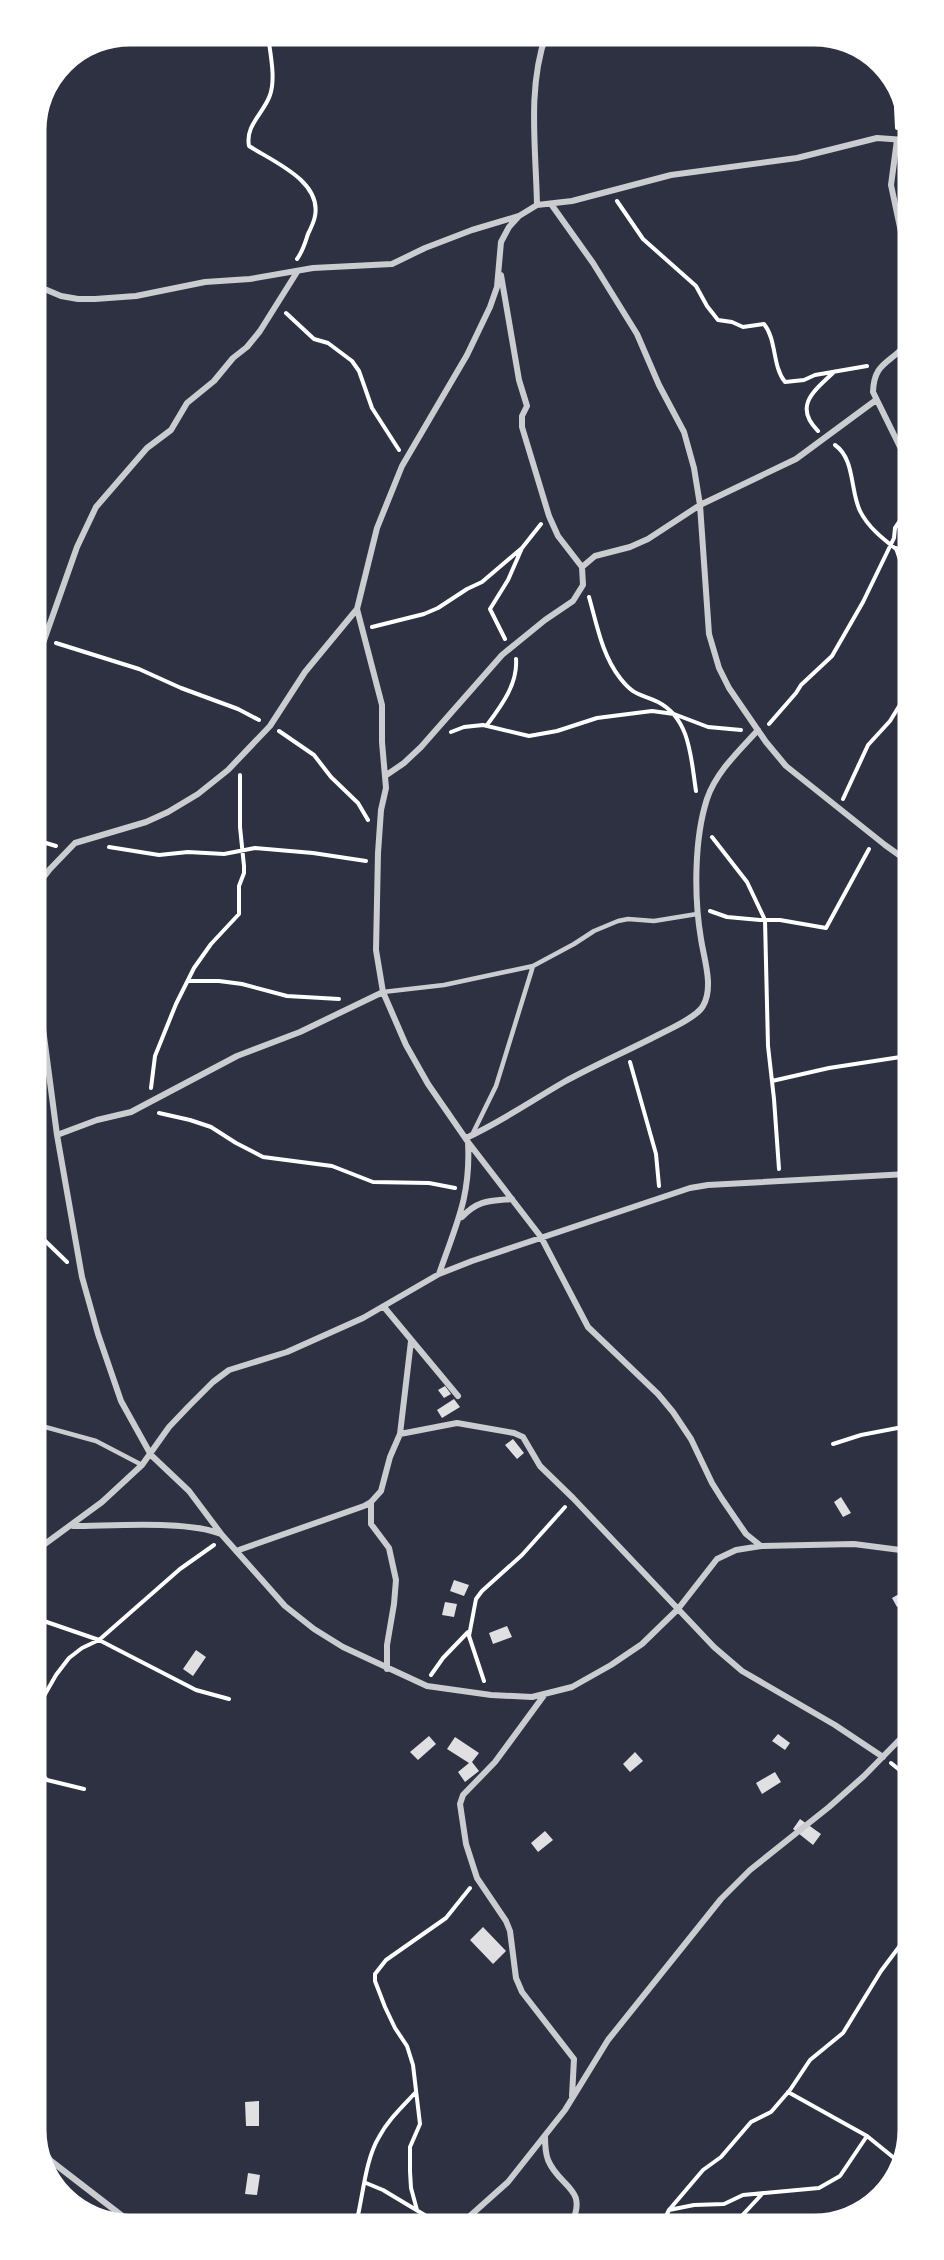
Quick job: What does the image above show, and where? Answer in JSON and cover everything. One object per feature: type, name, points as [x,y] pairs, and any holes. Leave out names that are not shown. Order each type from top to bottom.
[{"type":"street","points":[[537,205],[535,97],[539,54],[542,45]]},
{"type":"street","points":[[45,289],[61,296],[95,299],[136,296],[205,282],[250,279],[297,271],[392,264],[425,248],[472,230],[519,216],[537,205],[572,201],[670,175],[797,158],[877,138],[897,140],[891,185],[899,223]]},
{"type":"street","points":[[551,204],[593,263],[637,334],[659,385],[684,432],[694,468],[700,505],[709,633],[719,668],[729,688],[786,766],[899,855]]},
{"type":"street","points":[[45,876],[75,843],[146,822],[168,812],[198,794],[240,759],[270,726],[304,672],[357,609],[377,528],[404,463],[467,355],[490,308],[498,287],[501,242],[509,227],[519,216]]},
{"type":"street","points":[[385,776],[421,747],[486,672],[545,620],[573,601],[580,591],[584,578],[582,567],[558,536],[549,515],[522,427],[522,416],[527,406],[519,380],[500,270]]},
{"type":"street","points":[[45,639],[77,547],[96,507],[147,448],[171,430],[187,403],[214,381],[233,358],[247,347],[297,271]]},
{"type":"street","points":[[899,350],[879,367],[873,382],[876,400],[899,444]]},
{"type":"street","points":[[582,567],[602,553],[630,547],[648,539],[700,505],[796,459],[876,400]]},
{"type":"street","points":[[357,609],[382,705],[386,788],[380,835],[376,950],[383,992],[420,1071],[541,1237],[588,1327],[658,1394],[673,1412],[690,1439],[712,1483],[746,1534],[761,1546]]},
{"type":"street","points":[[468,1138],[496,1124],[573,1077],[627,1051],[703,1007],[707,995],[707,976],[697,911],[698,867],[707,799],[717,778],[730,761],[759,732]]},
{"type":"street","points":[[57,1135],[80,1125],[119,1116],[137,1109],[237,1056],[300,1032],[383,992]]},
{"type":"street","points":[[45,1044],[57,1135],[82,1277],[98,1334],[121,1401],[151,1455],[189,1491],[223,1536],[285,1606],[314,1629],[344,1647],[421,1683],[491,1695],[532,1697],[572,1687],[642,1644],[678,1609],[717,1559],[736,1550],[761,1546],[854,1544],[899,1550]]},
{"type":"street","points":[[439,1274],[459,1220],[466,1192],[470,1169],[468,1138]]},
{"type":"street","points":[[45,1544],[102,1502],[142,1465],[169,1427],[213,1382],[230,1370],[286,1352],[384,1307],[439,1274],[657,1198],[708,1185],[899,1175]]},
{"type":"street","points":[[459,1220],[472,1207],[487,1202],[512,1199]]},
{"type":"street","points":[[384,1307],[458,1396]]},
{"type":"street","points":[[236,1551],[372,1502],[381,1491],[390,1457],[400,1434],[411,1341]]},
{"type":"street","points":[[400,1434],[457,1423],[514,1433],[523,1437],[540,1466],[714,1647],[742,1671],[835,1725],[883,1757]]},
{"type":"street","points":[[372,1502],[371,1524],[389,1548],[396,1580],[387,1645],[387,1669]]},
{"type":"street","points":[[72,1526],[177,1526],[210,1530],[223,1536]]},
{"type":"street","points":[[546,1693],[495,1762],[463,1795],[460,1804],[466,1844],[477,1878],[506,1921],[510,1931],[516,1978],[522,1992],[574,2059],[572,2098]]},
{"type":"street","points":[[471,2215],[508,2182],[572,2098],[608,2040],[722,1899],[750,1870],[829,1807],[899,1740]]},
{"type":"street","points":[[545,2134],[545,2151],[549,2162],[577,2198],[575,2215]]},
{"type":"street","points":[[52,2162],[120,2214]]},
{"type":"lane","points":[[383,992],[444,985],[533,966],[607,924],[628,919],[654,921],[697,911]]},
{"type":"lane","points":[[468,1138],[496,1086],[533,966]]},
{"type":"lane","points":[[45,1427],[96,1441],[142,1465]]},
{"type":"path","points":[[269,45],[271,93],[252,125],[249,146],[279,162],[300,178],[315,206],[315,216],[303,250],[289,273]]},
{"type":"path","points":[[896,110],[897,140]]},
{"type":"path","points":[[610,190],[643,239],[696,286],[710,311],[718,320],[732,322],[742,327],[764,324],[772,341],[780,374],[785,382],[885,363]]},
{"type":"path","points":[[276,305],[314,339],[328,344],[352,361],[359,370],[367,399],[393,438],[404,463]]},
{"type":"path","points":[[835,372],[817,388],[806,405],[807,417],[825,438],[842,450],[848,463],[853,492],[860,512],[879,536],[896,549]]},
{"type":"path","points":[[363,630],[438,608],[482,582],[522,548],[549,515]]},
{"type":"path","points":[[899,522],[895,528],[894,538],[899,557]]},
{"type":"path","points":[[421,747],[464,727],[487,725],[529,736],[557,731],[597,718],[652,711],[674,714],[708,727],[759,732],[801,685],[832,656],[863,602],[894,538]]},
{"type":"path","points":[[487,725],[507,697],[516,673],[511,649],[490,609],[508,580],[522,548]]},
{"type":"path","points":[[584,578],[606,655],[611,665],[633,692],[661,704],[674,714],[688,740],[697,796]]},
{"type":"path","points":[[45,639],[139,669],[181,688],[238,709],[293,739],[314,755],[331,777],[358,803],[380,835]]},
{"type":"path","points":[[838,809],[868,745],[890,721],[899,706]]},
{"type":"path","points":[[148,1103],[153,1083],[152,1066],[176,1004],[194,968],[211,944],[239,914],[240,886],[244,873],[240,827],[240,759]]},
{"type":"path","points":[[702,825],[747,882],[765,920],[768,1046],[780,1182]]},
{"type":"path","points":[[697,911],[727,917],[780,920],[828,927],[852,877],[875,837]]},
{"type":"path","points":[[45,842],[69,847]]},
{"type":"path","points":[[104,847],[159,855],[188,852],[224,854],[255,848],[313,853],[361,861],[379,860]]},
{"type":"path","points":[[189,981],[242,984],[287,996],[363,1001]]},
{"type":"path","points":[[627,1051],[656,1154],[660,1178],[657,1198]]},
{"type":"path","points":[[772,1081],[829,1068],[899,1057]]},
{"type":"path","points":[[137,1109],[169,1114],[201,1124],[264,1157],[332,1166],[373,1182],[429,1183],[466,1192]]},
{"type":"path","points":[[45,1241],[82,1277]]},
{"type":"path","points":[[833,1444],[861,1435],[899,1428]]},
{"type":"path","points":[[421,1683],[430,1677],[443,1658],[468,1632],[475,1612],[476,1599],[482,1591],[522,1555],[573,1498]]},
{"type":"path","points":[[45,1694],[69,1658],[82,1648],[99,1640],[180,1569],[223,1536]]},
{"type":"path","points":[[45,1621],[99,1640],[196,1690],[230,1699]]},
{"type":"path","points":[[468,1632],[481,1675],[491,1695]]},
{"type":"path","points":[[883,1757],[899,1770]]},
{"type":"path","points":[[45,1779],[84,1789]]},
{"type":"path","points":[[417,2210],[411,2188],[410,2147],[420,2124],[410,2053],[385,2007],[375,1982],[375,1974],[386,1960],[446,1918],[477,1878]]},
{"type":"path","points":[[667,2215],[703,2170],[721,2157],[751,2122],[771,2112],[810,2060],[843,2033],[881,1971],[899,1947]]},
{"type":"path","points":[[358,2215],[377,2139],[390,2119],[415,2092]]},
{"type":"path","points":[[788,2092],[867,2136],[894,2158]]},
{"type":"path","points":[[669,2211],[694,2205],[724,2204],[742,2195],[778,2190],[811,2190],[840,2176],[867,2136]]},
{"type":"path","points":[[366,2183],[383,2190],[425,2215]]},
{"type":"path","points":[[743,2215],[763,2193]]},
{"type":"building","points":[[445,1386],[451,1394],[444,1398],[438,1390]]},
{"type":"building","points":[[454,1399],[460,1407],[442,1418],[437,1410]]},
{"type":"building","points":[[513,1439],[524,1453],[517,1459],[505,1445]]},
{"type":"building","points":[[841,1497],[851,1513],[843,1517],[834,1502]]},
{"type":"building","points":[[454,1580],[469,1585],[464,1596],[450,1591]]},
{"type":"building","points":[[899,1594],[899,1606],[897,1607],[892,1598]]},
{"type":"building","points":[[445,1602],[457,1604],[454,1617],[442,1615]]},
{"type":"building","points":[[507,1626],[512,1637],[493,1644],[489,1633]]},
{"type":"building","points":[[196,1650],[206,1657],[193,1676],[183,1669]]},
{"type":"building","points":[[778,1734],[790,1743],[785,1750],[772,1741]]},
{"type":"building","points":[[429,1736],[436,1744],[418,1760],[410,1752]]},
{"type":"building","points":[[455,1737],[479,1753],[472,1762],[479,1771],[465,1782],[458,1772],[469,1763],[447,1749]]},
{"type":"building","points":[[635,1752],[643,1761],[630,1772],[623,1764]]},
{"type":"building","points":[[775,1772],[781,1782],[762,1794],[756,1783]]},
{"type":"building","points":[[800,1819],[821,1834],[813,1845],[793,1829]]},
{"type":"building","points":[[545,1831],[553,1840],[538,1852],[531,1843]]},
{"type":"building","points":[[483,1927],[506,1951],[493,1964],[470,1940]]},
{"type":"building","points":[[259,2101],[259,2126],[246,2126],[245,2102]]},
{"type":"building","points":[[248,2173],[260,2175],[257,2195],[245,2194]]}]
